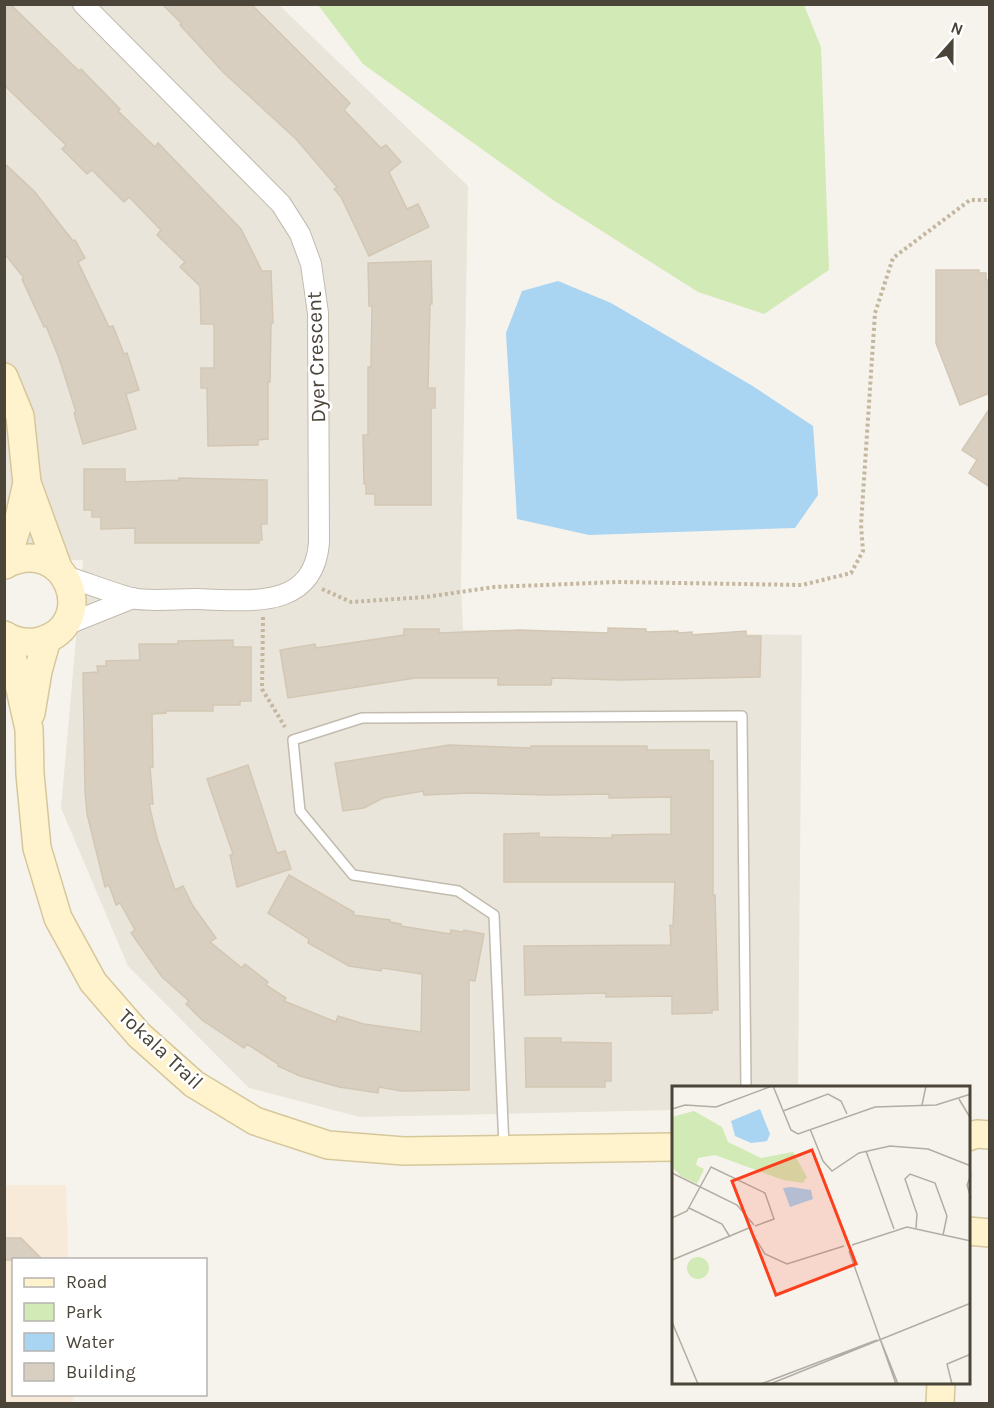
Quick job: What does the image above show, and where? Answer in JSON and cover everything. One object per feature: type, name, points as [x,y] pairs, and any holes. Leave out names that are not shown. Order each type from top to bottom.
[{"type":"street","name":"Dyer Crescent","points":[[83,4],[281,204],[300,234],[311,264],[318,313],[319,543],[318,555],[305,581]]},
{"type":"street","points":[[4,377],[20,416],[27,483],[61,572]]},
{"type":"street","points":[[5,565],[27,483]]},
{"type":"street","points":[[5,565],[18,559],[32,557],[46,560],[61,572],[133,598],[263,600],[287,594],[300,587],[305,581]]},
{"type":"street","name":"Tokala Trail","points":[[28,729],[38,671],[55,633],[70,615],[71,588],[61,572]]},
{"type":"street","points":[[5,635],[19,642],[33,643],[133,598]]},
{"type":"street","name":"Tokala Trail","points":[[5,635],[16,671],[28,729],[37,848],[58,918],[93,982],[139,1035],[194,1084],[255,1121],[328,1145],[404,1151],[672,1147]]},
{"type":"street","points":[[970,1137],[977,1134],[990,1135]]},
{"type":"street","points":[[970,1231],[990,1233]]},
{"type":"street","points":[[940,1384],[940,1404]]},
{"type":"lane","points":[[504,1150],[494,915],[458,891],[353,875],[300,811],[293,740],[362,718],[742,716],[746,1086]]},
{"type":"path","points":[[305,581],[351,602],[426,597],[494,587],[618,582],[802,585],[851,573],[863,551],[861,525],[875,313],[893,258],[970,200],[990,200]]},
{"type":"path","points":[[263,600],[262,689],[293,740]]},
{"type":"shaded area","points":[[4,5],[279,5],[468,186],[461,586],[463,630],[802,635],[798,1086],[672,1086],[672,1110],[360,1117],[249,1088],[128,966],[61,808],[83,560],[5,561]]},
{"type":"shaded area","points":[[4,1185],[66,1185],[68,1258],[12,1258],[12,1396],[73,1396],[73,1403],[5,1403]]},
{"type":"green space","points":[[318,5],[804,5],[821,47],[829,270],[764,314],[698,292],[553,200],[363,64]]},
{"type":"water","points":[[558,281],[611,303],[751,385],[813,426],[818,495],[795,528],[589,535],[517,519],[506,333],[522,291]]},
{"type":"building","points":[[4,4],[10,4],[79,71],[81,69],[120,109],[118,111],[155,147],[158,143],[241,229],[262,271],[271,271],[273,323],[271,323],[270,382],[268,381],[268,439],[258,440],[258,445],[208,446],[207,388],[201,388],[201,368],[214,368],[214,324],[201,324],[200,286],[180,267],[185,262],[157,235],[161,230],[129,197],[124,202],[92,170],[87,174],[62,149],[66,145],[4,85]]},
{"type":"building","points":[[162,4],[251,4],[350,103],[344,110],[381,148],[386,145],[401,162],[389,172],[407,209],[418,204],[429,227],[369,256],[341,197],[334,189],[337,187],[296,139],[223,72]]},
{"type":"building","points":[[4,163],[34,191],[73,241],[75,240],[85,258],[78,262],[109,327],[113,326],[124,354],[127,353],[139,390],[126,394],[136,429],[83,444],[74,413],[76,412],[46,326],[44,327],[22,279],[24,278],[4,253]]},
{"type":"building","points":[[431,261],[432,304],[430,304],[428,388],[435,388],[435,408],[431,408],[431,505],[375,505],[375,494],[366,494],[366,484],[364,484],[363,435],[368,435],[368,367],[371,367],[372,306],[369,306],[368,263]]},
{"type":"building","points":[[936,270],[979,270],[979,273],[986,273],[986,280],[990,280],[990,393],[960,405],[936,343]]},
{"type":"building","points":[[990,408],[990,487],[969,473],[977,460],[962,450]]},
{"type":"building","points":[[84,469],[125,469],[125,482],[179,480],[179,478],[267,480],[267,524],[261,524],[262,540],[259,540],[259,543],[135,543],[135,528],[101,529],[101,517],[92,517],[92,510],[84,510]]},
{"type":"building","points":[[608,628],[646,629],[646,632],[692,632],[692,635],[746,631],[746,636],[761,636],[760,677],[620,680],[552,678],[551,685],[498,685],[498,678],[415,678],[288,698],[280,650],[315,644],[316,648],[404,635],[404,629],[439,629],[439,633],[519,630],[608,633]]},
{"type":"building","points":[[233,640],[233,647],[251,647],[251,701],[240,701],[240,705],[213,705],[213,711],[166,711],[166,713],[152,714],[153,767],[150,767],[153,804],[149,804],[157,838],[175,890],[183,886],[193,906],[216,938],[210,942],[242,968],[245,964],[268,982],[266,985],[286,998],[284,1001],[336,1022],[338,1016],[364,1024],[421,1032],[422,974],[349,966],[308,943],[309,939],[268,913],[289,875],[354,912],[353,915],[390,920],[401,926],[450,934],[451,930],[463,932],[464,930],[484,934],[475,981],[469,980],[469,1090],[401,1091],[379,1087],[378,1093],[339,1087],[300,1076],[278,1066],[247,1044],[244,1048],[202,1020],[186,1004],[189,1001],[162,977],[131,933],[135,930],[120,903],[116,905],[109,885],[105,887],[87,814],[83,673],[98,672],[97,666],[106,666],[106,661],[140,660],[139,644]]},
{"type":"building","points":[[449,745],[531,748],[531,746],[647,746],[647,750],[709,750],[709,761],[713,761],[713,895],[715,895],[718,1010],[712,1010],[712,1013],[672,1014],[672,996],[606,997],[606,993],[525,995],[524,946],[671,945],[670,925],[673,926],[675,882],[504,882],[504,834],[539,833],[539,837],[612,838],[612,835],[671,834],[671,797],[609,798],[609,794],[424,795],[423,791],[383,798],[364,808],[343,811],[335,763]]},
{"type":"building","points":[[248,765],[277,853],[285,851],[291,869],[237,887],[230,855],[233,854],[207,779]]},
{"type":"building","points":[[525,1038],[561,1038],[561,1042],[611,1043],[611,1081],[605,1081],[605,1087],[526,1087]]},
{"type":"building","points":[[4,1238],[21,1238],[41,1258],[12,1258],[12,1260],[4,1260]]}]
